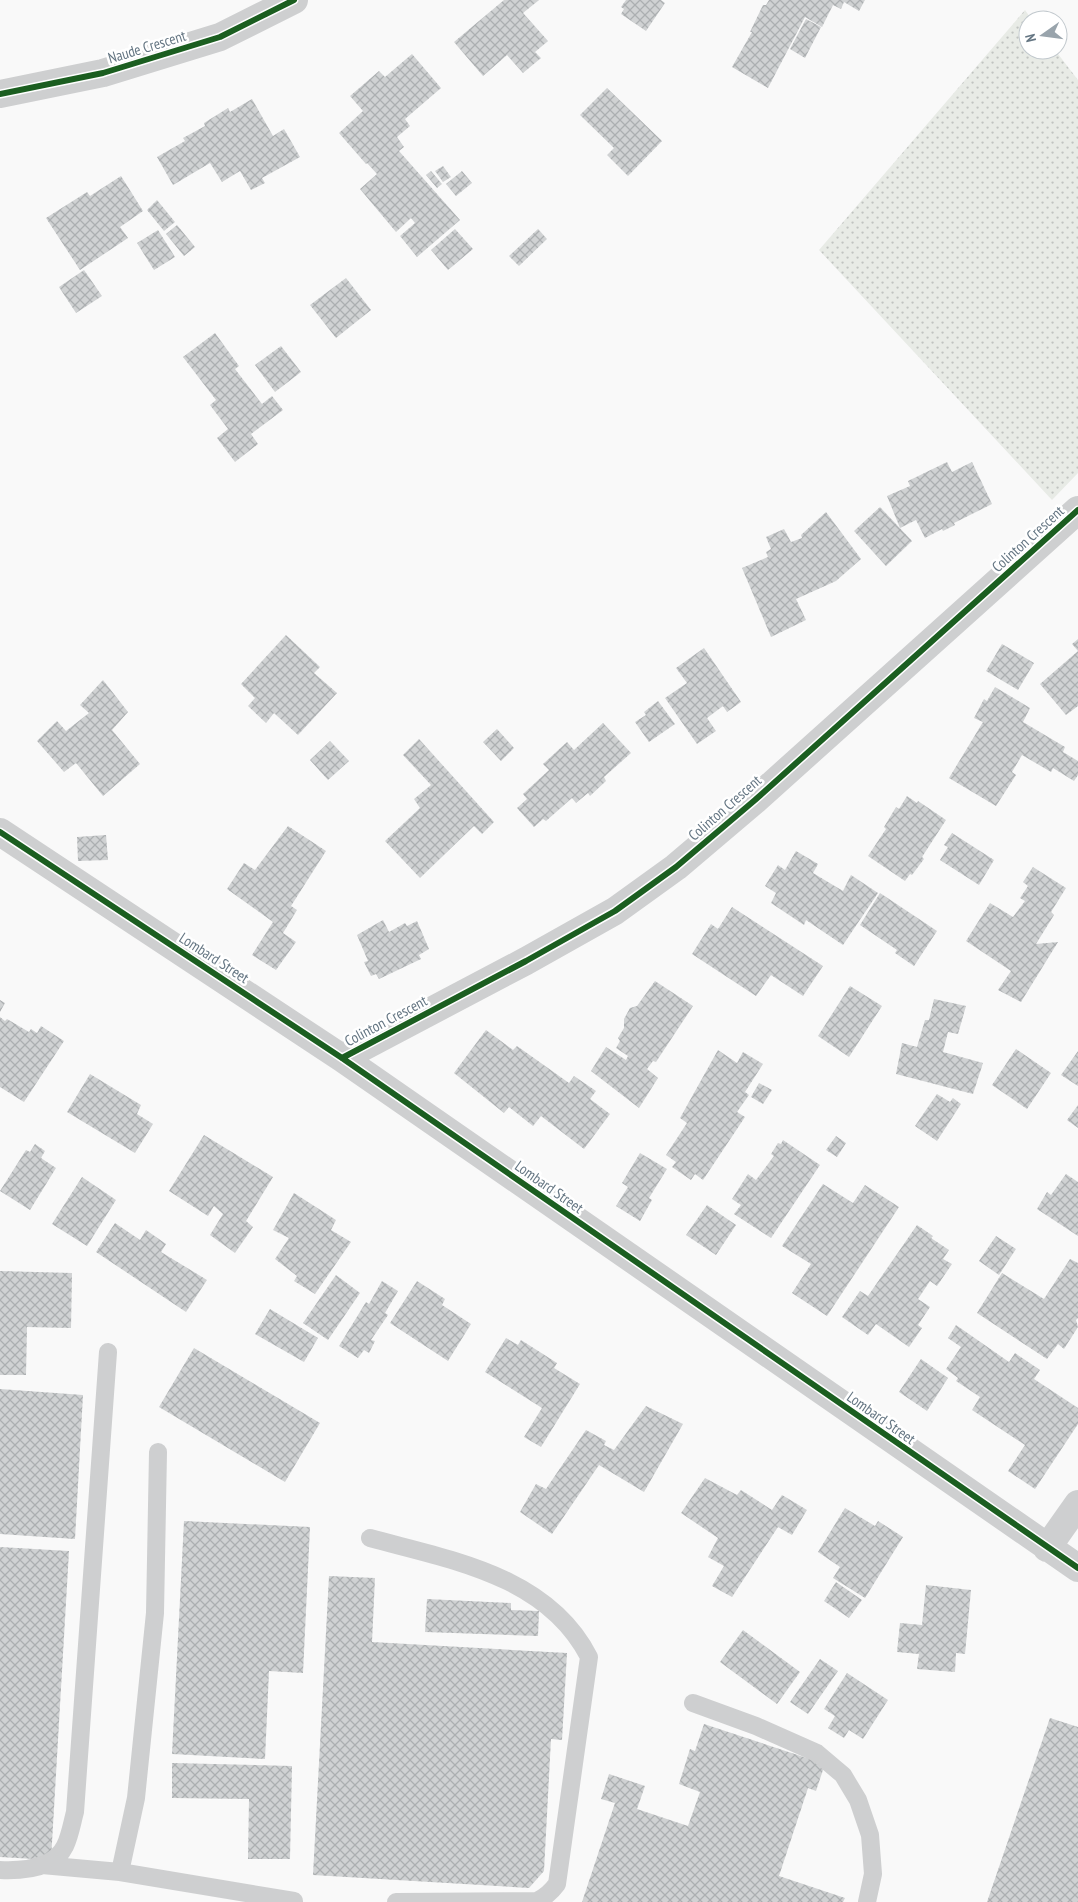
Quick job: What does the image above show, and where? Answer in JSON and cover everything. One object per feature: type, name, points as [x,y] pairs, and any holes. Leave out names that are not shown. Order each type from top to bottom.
[{"type":"street","name":"Naude Crescent","points":[[0,94],[103,74],[211,40],[294,0]]},
{"type":"street","name":"Colinton Crescent","points":[[342,1058],[526,961],[615,911],[676,867],[755,800],[1078,510]]},
{"type":"street","name":"Lombard Street","points":[[0,832],[342,1058],[1078,1568]]},
{"type":"street","points":[[1047,1548],[1078,1504]]},
{"type":"lane","points":[[0,1870],[28,1870],[52,1861],[66,1845],[75,1812],[108,1352]]},
{"type":"lane","points":[[120,1872],[136,1798],[155,1613],[158,1452]]},
{"type":"lane","points":[[370,1538],[479,1568],[539,1598],[566,1622],[583,1645],[589,1657],[557,1884],[546,1896],[537,1901],[396,1902]]},
{"type":"lane","points":[[693,1703],[756,1726],[817,1753],[842,1775],[858,1800],[870,1835],[873,1874],[867,1902]]},
{"type":"lane","points":[[42,1865],[120,1872],[298,1902]]},
{"type":"shaded area","points":[[1018,18],[1018,60],[1063,60],[1078,80],[1078,473],[1052,500],[819,250]]},
{"type":"building","points":[[504,0],[539,0],[523,13],[548,41],[535,52],[541,58],[523,73],[507,55],[483,76],[454,42]]},
{"type":"building","points":[[626,0],[661,0],[665,3],[646,31],[621,14],[624,9],[621,7]]},
{"type":"building","points":[[769,0],[865,0],[859,11],[844,2],[841,9],[833,5],[822,27],[805,17],[768,88],[732,67],[752,32],[750,32],[763,5],[766,5]]},
{"type":"building","points":[[806,19],[821,27],[805,58],[790,49]]},
{"type":"building","points":[[412,54],[441,88],[405,119],[410,126],[397,137],[404,147],[399,151],[460,220],[417,257],[400,236],[415,223],[411,218],[396,232],[360,189],[377,174],[339,133],[363,111],[350,96],[379,71],[385,77]]},
{"type":"building","points":[[607,88],[662,141],[628,176],[607,155],[614,148],[580,115]]},
{"type":"building","points":[[252,99],[273,136],[284,129],[300,157],[262,178],[265,183],[251,190],[240,171],[222,182],[210,163],[173,185],[157,157],[185,141],[183,138],[205,126],[204,123],[228,108],[230,112]]},
{"type":"building","points":[[443,166],[451,177],[443,182],[435,171]]},
{"type":"building","points":[[431,171],[442,184],[437,188],[426,175]]},
{"type":"building","points":[[462,171],[472,183],[456,196],[446,184]]},
{"type":"building","points":[[121,176],[143,211],[120,227],[128,238],[80,270],[46,218],[87,192],[90,196]]},
{"type":"building","points":[[157,200],[175,222],[164,231],[147,210]]},
{"type":"building","points":[[177,225],[195,247],[184,256],[166,234]]},
{"type":"building","points":[[455,229],[473,249],[448,270],[431,250]]},
{"type":"building","points":[[538,229],[547,239],[519,266],[509,256]]},
{"type":"building","points":[[158,230],[175,257],[154,270],[137,243]]},
{"type":"building","points":[[84,270],[102,296],[76,313],[59,287]]},
{"type":"building","points":[[346,278],[371,310],[336,338],[310,305]]},
{"type":"building","points":[[215,333],[239,366],[235,369],[262,404],[272,396],[283,410],[251,434],[258,444],[235,462],[217,438],[228,429],[210,405],[216,400],[183,357]]},
{"type":"building","points":[[281,346],[301,372],[275,392],[255,365]]},
{"type":"building","points":[[947,462],[952,472],[972,462],[992,504],[954,523],[955,525],[925,538],[916,520],[900,528],[887,496],[910,486],[908,481]]},
{"type":"building","points":[[880,507],[912,541],[886,566],[854,531]]},
{"type":"building","points":[[826,512],[861,559],[836,581],[796,599],[806,620],[771,637],[742,568],[768,557],[766,552],[771,549],[766,537],[784,529],[791,542],[802,538],[801,535]]},
{"type":"building","points":[[286,635],[320,667],[314,673],[337,693],[298,735],[274,713],[266,723],[248,706],[255,698],[241,684]]},
{"type":"building","points":[[1078,639],[1078,651],[1072,644]]},
{"type":"building","points":[[1002,644],[1034,663],[1018,690],[986,671]]},
{"type":"building","points":[[704,648],[741,702],[727,712],[723,706],[707,718],[716,731],[697,744],[665,698],[687,683],[676,668]]},
{"type":"building","points":[[1078,651],[1078,706],[1066,715],[1040,684]]},
{"type":"building","points":[[103,680],[128,712],[112,730],[140,764],[103,796],[76,763],[64,772],[37,741],[57,721],[66,731],[89,713],[80,705]]},
{"type":"building","points":[[995,687],[1030,708],[1023,722],[1065,747],[1063,752],[1078,761],[1078,775],[1074,781],[1053,768],[1051,772],[1022,755],[1012,772],[1016,775],[996,806],[949,778],[983,722],[974,718],[984,699],[987,701]]},
{"type":"building","points":[[658,701],[675,724],[649,742],[635,722],[646,715],[644,712]]},
{"type":"building","points":[[603,723],[631,753],[604,777],[606,781],[590,796],[588,793],[576,803],[572,798],[546,821],[543,819],[534,827],[517,808],[527,799],[523,794],[549,770],[543,764],[567,742],[574,750]]},
{"type":"building","points":[[497,729],[514,748],[501,761],[483,742]]},
{"type":"building","points":[[419,739],[494,822],[482,834],[474,826],[420,878],[385,841],[420,808],[414,799],[431,785],[403,755]]},
{"type":"building","points":[[330,741],[349,761],[328,780],[310,760]]},
{"type":"building","points":[[907,796],[917,803],[918,801],[946,820],[922,857],[924,859],[905,881],[868,856],[886,829],[884,827],[896,807],[899,809]]},
{"type":"building","points":[[288,826],[326,851],[291,906],[297,910],[283,933],[296,942],[276,970],[252,955],[273,922],[227,889],[244,863],[255,870]]},
{"type":"building","points":[[952,833],[994,860],[979,885],[940,860],[948,847],[944,845]]},
{"type":"building","points":[[106,835],[108,860],[78,861],[77,837]]},
{"type":"building","points":[[796,851],[818,864],[813,873],[843,891],[851,875],[878,893],[843,945],[806,920],[804,925],[771,903],[776,893],[765,886],[778,865],[785,870]]},
{"type":"building","points":[[1033,867],[1066,888],[1051,912],[1054,915],[1036,944],[1058,942],[1021,1002],[998,990],[1011,971],[966,941],[990,903],[1013,917],[1025,901],[1020,898],[1028,886],[1023,882]]},
{"type":"building","points":[[880,893],[937,931],[914,966],[895,953],[897,950],[860,925]]},
{"type":"building","points":[[732,907],[823,966],[803,996],[771,975],[756,996],[692,954],[711,924],[718,929]]},
{"type":"building","points":[[383,920],[389,932],[405,923],[407,926],[417,921],[429,949],[419,955],[421,959],[379,979],[376,974],[371,976],[364,962],[368,961],[357,935]]},
{"type":"building","points":[[655,981],[693,1006],[656,1062],[653,1061],[647,1069],[658,1078],[639,1108],[591,1071],[606,1047],[626,1060],[628,1056],[616,1048],[620,1041],[618,1038],[624,1028],[624,1019],[630,1008],[637,1006]]},
{"type":"building","points":[[850,986],[882,1006],[849,1057],[818,1036]]},
{"type":"building","points":[[934,999],[966,1006],[958,1034],[948,1032],[943,1052],[983,1063],[973,1094],[896,1074],[902,1043],[917,1047],[925,1020],[929,1020]]},
{"type":"building","points":[[0,1000],[5,1003],[0,1012]]},
{"type":"building","points":[[0,1017],[29,1032],[31,1029],[37,1033],[41,1026],[64,1041],[24,1102],[0,1087]]},
{"type":"building","points":[[486,1030],[513,1050],[517,1046],[569,1083],[574,1076],[596,1091],[590,1099],[610,1114],[584,1149],[541,1116],[533,1126],[509,1107],[504,1113],[454,1073]]},
{"type":"building","points":[[1016,1049],[1051,1073],[1027,1109],[992,1085]]},
{"type":"building","points":[[718,1050],[737,1063],[743,1052],[763,1064],[745,1092],[749,1095],[737,1112],[745,1117],[703,1180],[695,1174],[691,1180],[672,1167],[676,1162],[666,1155],[687,1123],[680,1118]]},
{"type":"building","points":[[1078,1051],[1078,1086],[1061,1075]]},
{"type":"building","points":[[90,1074],[141,1105],[137,1114],[153,1124],[135,1153],[67,1112]]},
{"type":"building","points":[[759,1083],[772,1090],[763,1104],[751,1097]]},
{"type":"building","points":[[937,1094],[950,1102],[953,1098],[961,1104],[937,1141],[915,1126]]},
{"type":"building","points":[[1078,1105],[1078,1128],[1067,1120]]},
{"type":"building","points":[[204,1135],[273,1177],[246,1221],[253,1227],[235,1253],[210,1235],[223,1214],[214,1206],[208,1216],[169,1191]]},
{"type":"building","points":[[836,1136],[846,1143],[837,1157],[826,1150]]},
{"type":"building","points":[[783,1140],[820,1165],[771,1238],[734,1214],[741,1205],[732,1199],[748,1174],[756,1180],[774,1156],[771,1154],[778,1143],[781,1144]]},
{"type":"building","points":[[35,1144],[45,1151],[41,1158],[56,1168],[30,1210],[0,1191],[26,1150],[30,1152]]},
{"type":"building","points":[[640,1153],[667,1169],[649,1198],[652,1200],[640,1221],[616,1206],[628,1187],[622,1183]]},
{"type":"building","points":[[1066,1174],[1078,1182],[1078,1236],[1037,1209],[1047,1192],[1051,1195]]},
{"type":"building","points":[[82,1177],[116,1200],[87,1246],[52,1224]]},
{"type":"building","points":[[823,1184],[853,1203],[865,1185],[899,1207],[827,1316],[792,1293],[811,1264],[782,1246]]},
{"type":"building","points":[[294,1193],[336,1220],[331,1230],[351,1242],[315,1294],[294,1281],[297,1276],[275,1259],[289,1238],[273,1230]]},
{"type":"building","points":[[707,1205],[736,1225],[716,1255],[686,1235]]},
{"type":"building","points":[[115,1223],[140,1240],[146,1230],[166,1244],[161,1252],[207,1280],[186,1312],[96,1252]]},
{"type":"building","points":[[917,1225],[933,1236],[931,1238],[949,1250],[943,1259],[952,1264],[937,1286],[930,1281],[918,1299],[930,1307],[918,1325],[922,1328],[909,1347],[876,1324],[868,1335],[842,1317],[860,1291],[868,1296]]},
{"type":"building","points":[[996,1236],[1016,1249],[999,1275],[979,1261]]},
{"type":"building","points":[[1070,1259],[1078,1263],[1078,1318],[1076,1320],[1078,1327],[1064,1349],[1058,1344],[1047,1359],[977,1313],[1002,1273],[1044,1299]]},
{"type":"building","points":[[0,1271],[72,1273],[71,1328],[27,1327],[26,1375],[0,1375]]},
{"type":"building","points":[[336,1275],[360,1293],[328,1340],[303,1323]]},
{"type":"building","points":[[382,1281],[398,1291],[385,1313],[388,1315],[371,1340],[375,1341],[369,1353],[364,1350],[358,1358],[339,1346],[366,1302],[369,1304]]},
{"type":"building","points":[[417,1281],[445,1299],[442,1305],[471,1324],[448,1361],[390,1323]]},
{"type":"building","points":[[270,1309],[318,1338],[304,1362],[255,1334]]},
{"type":"building","points":[[956,1325],[1009,1362],[1015,1353],[1040,1370],[1034,1379],[1078,1408],[1078,1424],[1035,1489],[1008,1471],[1025,1445],[972,1410],[980,1397],[956,1381],[958,1378],[946,1369],[961,1347],[948,1338]]},
{"type":"building","points":[[506,1338],[518,1345],[521,1340],[557,1363],[554,1368],[580,1384],[541,1447],[524,1437],[542,1408],[485,1372]]},
{"type":"building","points":[[194,1348],[320,1423],[285,1482],[159,1407]]},
{"type":"building","points":[[921,1359],[948,1378],[927,1411],[899,1392]]},
{"type":"building","points":[[0,1389],[83,1395],[75,1539],[0,1534]]},
{"type":"building","points":[[646,1406],[683,1424],[644,1492],[599,1465],[552,1534],[520,1512],[536,1484],[546,1489],[586,1430],[606,1441],[604,1445],[614,1450]]},
{"type":"building","points":[[705,1478],[737,1495],[741,1490],[772,1510],[782,1495],[807,1510],[792,1535],[778,1527],[732,1597],[712,1586],[724,1566],[708,1557],[718,1538],[681,1513]]},
{"type":"building","points":[[845,1508],[875,1526],[878,1521],[903,1537],[865,1598],[833,1578],[840,1567],[818,1552]]},
{"type":"building","points":[[184,1521],[310,1527],[303,1673],[269,1671],[265,1759],[172,1754]]},
{"type":"building","points":[[0,1547],[69,1551],[51,1860],[0,1857]]},
{"type":"building","points":[[329,1576],[375,1578],[372,1642],[567,1653],[562,1740],[551,1739],[544,1871],[529,1888],[313,1875]]},
{"type":"building","points":[[836,1582],[862,1600],[849,1618],[824,1601]]},
{"type":"building","points":[[926,1585],[971,1590],[965,1654],[956,1653],[955,1672],[917,1669],[919,1654],[897,1652],[900,1623],[922,1625]]},
{"type":"building","points":[[427,1599],[511,1603],[511,1610],[539,1611],[538,1636],[425,1632]]},
{"type":"building","points":[[743,1630],[800,1672],[777,1704],[720,1662]]},
{"type":"building","points":[[820,1659],[838,1671],[808,1714],[790,1702]]},
{"type":"building","points":[[847,1673],[888,1700],[863,1739],[849,1730],[844,1738],[828,1728],[835,1716],[824,1709]]},
{"type":"building","points":[[1050,1718],[1078,1727],[1078,1902],[987,1902]]},
{"type":"building","points":[[704,1724],[825,1764],[816,1791],[808,1788],[779,1876],[845,1898],[843,1902],[582,1902],[615,1803],[601,1799],[609,1774],[645,1786],[637,1809],[688,1826],[700,1792],[679,1784],[690,1749],[695,1751]]},
{"type":"building","points":[[172,1763],[292,1766],[290,1859],[248,1859],[249,1799],[172,1798]]},
{"type":"cycle path","points":[[0,94],[103,73],[220,37],[294,0]]},
{"type":"cycle path","points":[[342,1058],[526,961],[615,911],[676,867],[755,800],[1078,510]]},
{"type":"cycle path","points":[[0,832],[342,1058],[1078,1568]]}]
